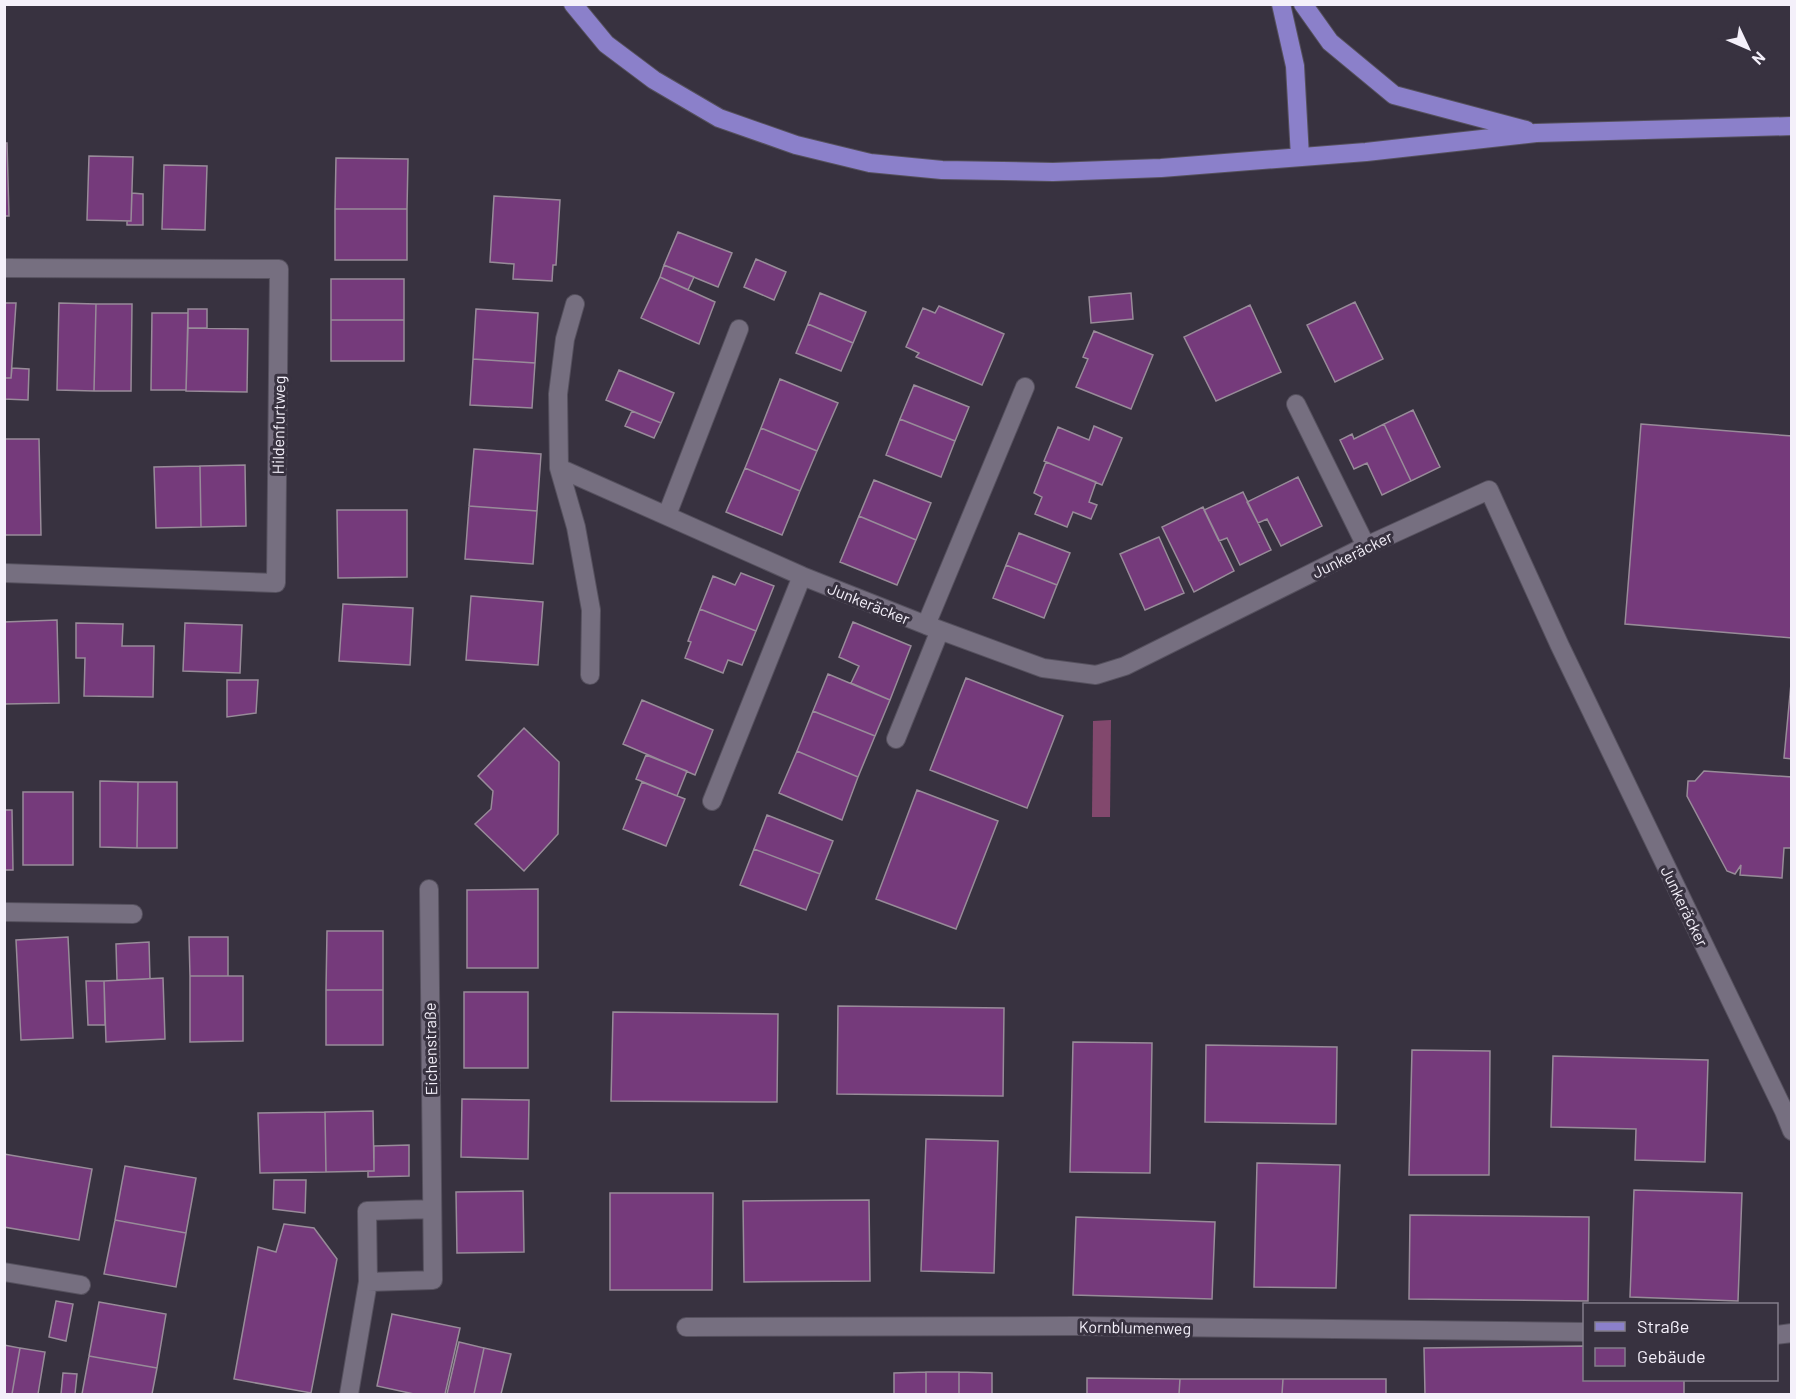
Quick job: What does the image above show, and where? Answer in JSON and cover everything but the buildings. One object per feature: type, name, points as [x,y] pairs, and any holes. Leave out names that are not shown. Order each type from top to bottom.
[{"type":"main road","points":[[573,4],[606,44],[654,80],[719,118],[796,145],[870,163],[942,170],[1053,172],[1161,168],[1366,152],[1536,133],[1791,126]]},
{"type":"main road","points":[[1281,4],[1295,66],[1300,157]]},
{"type":"main road","points":[[1303,4],[1330,42],[1394,95],[1536,133]]},
{"type":"street","name":"Hildenfurtweg","points":[[4,268],[279,269],[276,583],[4,573]]},
{"type":"street","points":[[575,304],[565,339],[558,394],[559,468],[576,527],[591,610],[590,675]]},
{"type":"street","points":[[667,515],[739,328]]},
{"type":"street","points":[[896,739],[933,628],[1026,387]]},
{"type":"street","points":[[1296,404],[1366,546]]},
{"type":"street","name":"Junkeräcker","points":[[559,468],[802,576],[933,628],[1043,668],[1096,675],[1125,666],[1366,546],[1489,490],[1565,656],[1784,1111],[1791,1131]]},
{"type":"street","points":[[712,801],[802,576]]},
{"type":"street","name":"Eichenstraße","points":[[368,1282],[433,1280],[429,889]]},
{"type":"street","points":[[4,912],[133,914]]},
{"type":"street","points":[[349,1395],[368,1282],[367,1210],[432,1209]]},
{"type":"street","points":[[4,1272],[81,1285]]},
{"type":"street","name":"Kornblumenweg","points":[[686,1327],[1077,1326],[1583,1332]]},
{"type":"shaded area","points":[[1111,720],[1110,817],[1092,817],[1093,721]]}]
